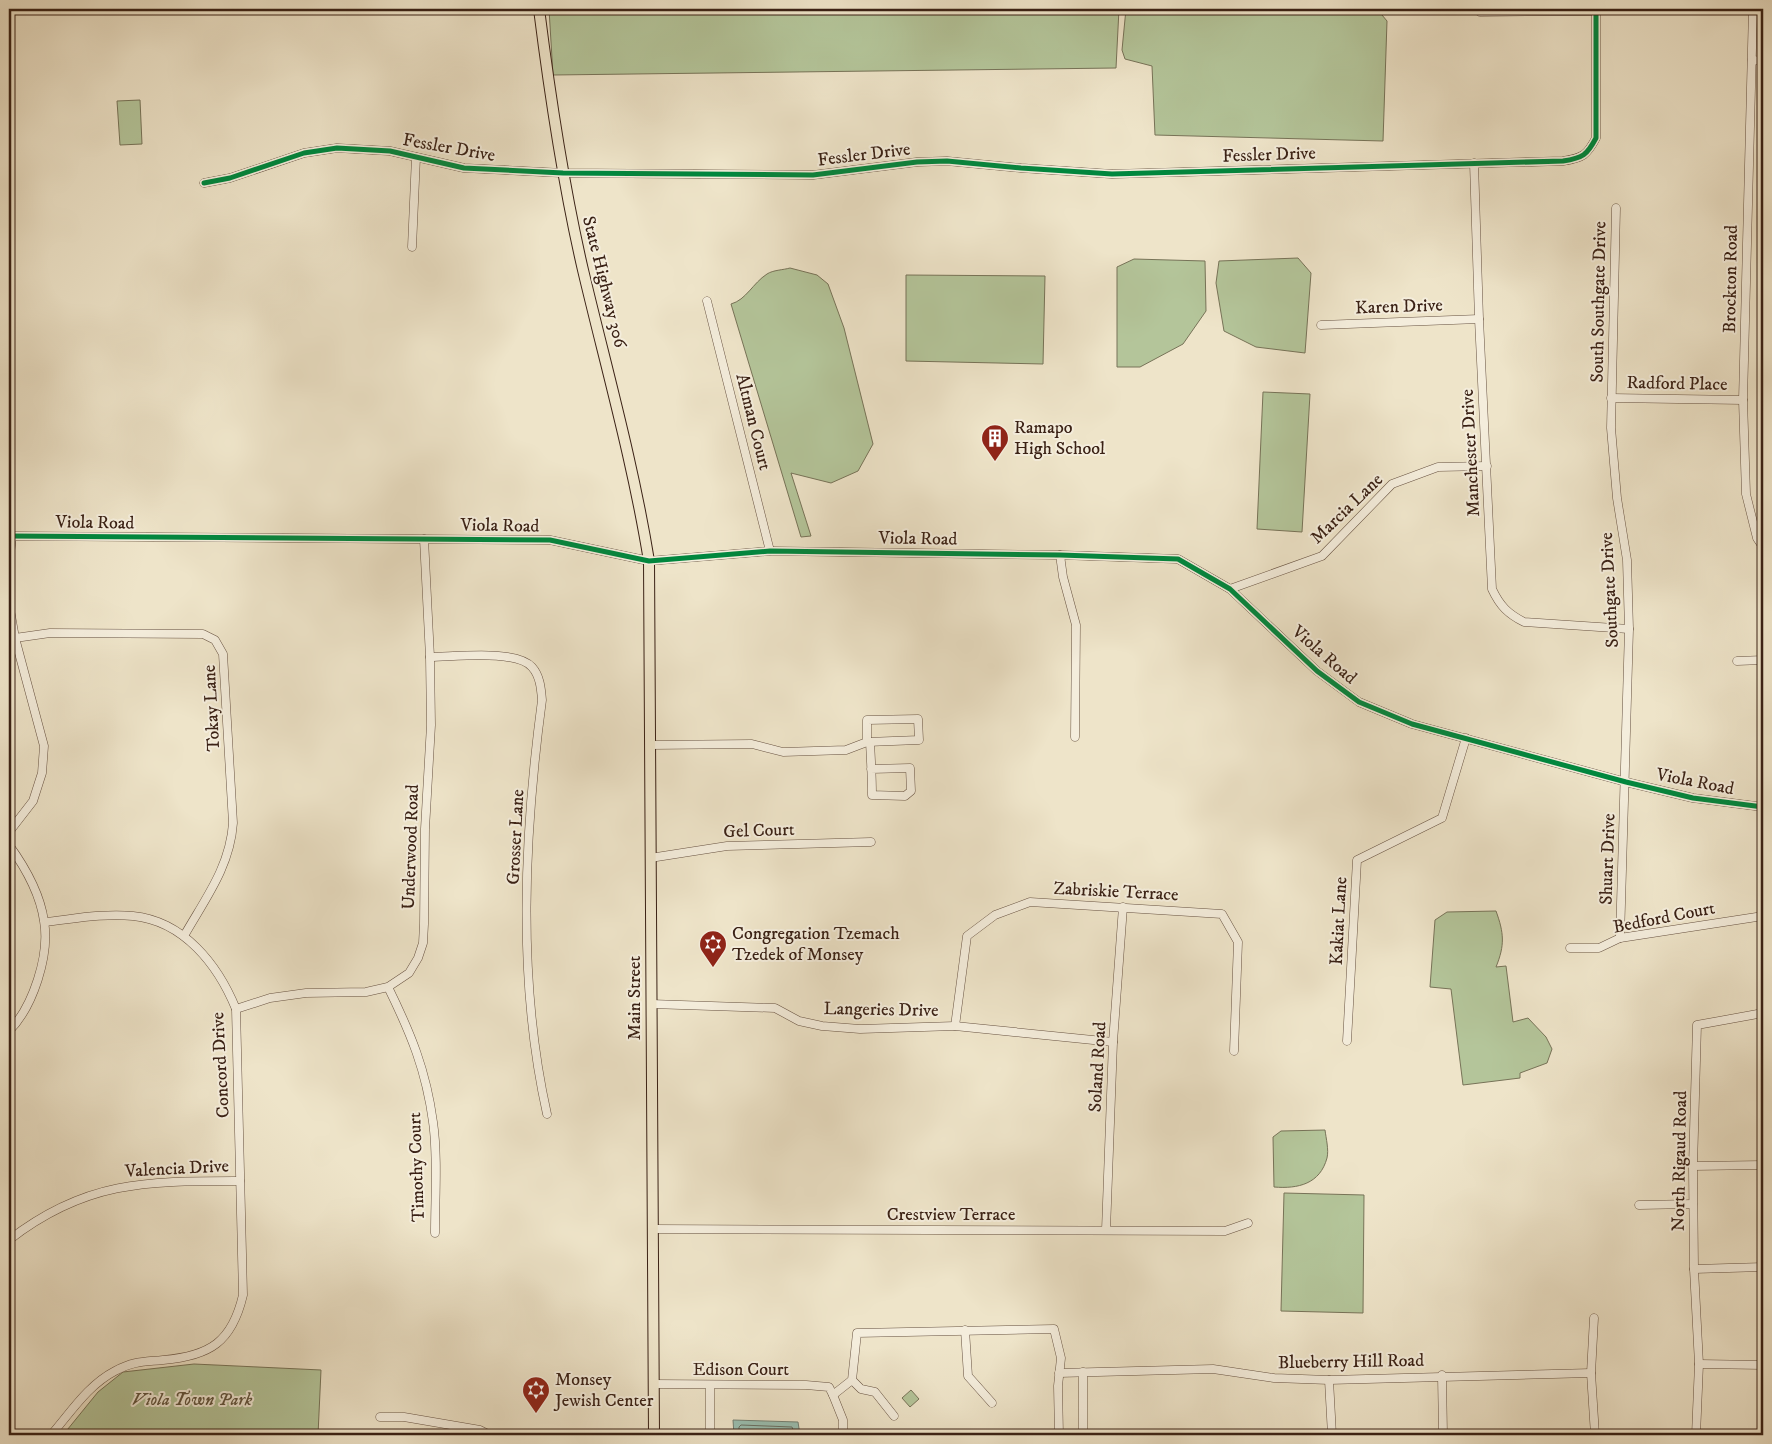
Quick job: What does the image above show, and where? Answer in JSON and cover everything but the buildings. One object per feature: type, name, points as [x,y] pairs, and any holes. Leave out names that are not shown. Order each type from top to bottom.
[{"type":"main road","name":"State Highway 306","points":[[539,9],[563,173],[583,272],[634,482],[649,561]]},
{"type":"main road","name":"Main Street","points":[[649,561],[654,1435]]},
{"type":"street","name":"Brockton Road","points":[[1753,9],[1743,400],[1746,494],[1757,538],[1763,547]]},
{"type":"street","name":"Fessler Drive","points":[[204,184],[230,178],[304,153],[338,148],[390,152],[464,168],[563,173],[813,175],[917,162],[947,161],[1112,174],[1580,159],[1590,150],[1596,138],[1596,10]]},
{"type":"street","points":[[1480,12],[1596,10]]},
{"type":"street","points":[[1752,60],[1763,61]]},
{"type":"street","points":[[412,246],[416,157]]},
{"type":"street","name":"Manchester Drive","points":[[1474,163],[1479,319],[1492,589],[1499,604],[1512,616],[1524,622],[1629,629]]},
{"type":"street","name":"South Southgate Drive","points":[[1612,398],[1616,208]]},
{"type":"street","name":"Altman Court","points":[[706,301],[770,551]]},
{"type":"street","name":"Karen Drive","points":[[1322,325],[1479,319]]},
{"type":"street","name":"Radford Place","points":[[1612,398],[1743,400]]},
{"type":"street","name":"Southgate Drive","points":[[1612,398],[1613,457],[1627,560],[1629,629],[1626,782]]},
{"type":"street","name":"Marcia Lane","points":[[1230,589],[1322,556],[1392,484],[1438,467],[1487,466]]},
{"type":"street","points":[[9,564],[10,536]]},
{"type":"street","name":"Viola Road","points":[[10,536],[550,540],[649,561],[770,551],[1060,554],[1178,559],[1230,589],[1317,671],[1359,702],[1412,724],[1626,782],[1693,798],[1763,807]]},
{"type":"street","name":"Underwood Road","points":[[236,1009],[270,998],[306,993],[366,992],[388,987],[409,972],[418,958],[423,943],[430,724],[430,657],[424,539]]},
{"type":"street","points":[[1060,554],[1063,577],[1076,625],[1075,736]]},
{"type":"street","points":[[9,604],[15,638],[44,746],[42,774],[33,802],[9,832]]},
{"type":"street","name":"Tokay Lane","points":[[15,638],[50,633],[203,634],[215,640],[224,654],[233,823],[232,845],[224,868],[184,936]]},
{"type":"street","name":"Grosser Lane","points":[[430,657],[506,656],[522,659],[532,667],[540,681],[542,700],[530,822],[529,985],[540,1084],[547,1114]]},
{"type":"street","points":[[1737,661],[1763,660]]},
{"type":"street","points":[[650,745],[752,744],[783,752],[846,750],[869,742],[918,740],[918,719],[866,720],[869,742],[872,796],[905,796],[911,791],[910,768],[871,769]]},
{"type":"street","name":"Kakiat Lane","points":[[1347,1041],[1357,860],[1442,818],[1466,738]]},
{"type":"street","name":"Shuart Drive","points":[[1620,938],[1626,782]]},
{"type":"street","name":"Gel Court","points":[[650,858],[727,846],[871,842]]},
{"type":"street","points":[[9,845],[35,890],[45,922],[43,957],[32,995],[17,1023],[9,1031]]},
{"type":"street","name":"Zabriskie Terrace","points":[[955,1026],[967,936],[995,915],[1030,902],[1222,914],[1238,942],[1234,1051]]},
{"type":"street","name":"Soland Road","points":[[1106,1230],[1113,1042],[1123,907]]},
{"type":"street","name":"Concord Drive","points":[[45,922],[133,916],[158,922],[184,936],[212,964],[227,986],[236,1009],[243,1295],[239,1312],[230,1332],[213,1348],[188,1357],[137,1361],[114,1371],[91,1387],[51,1435]]},
{"type":"street","name":"Bedford Court","points":[[1570,948],[1599,948],[1620,938],[1763,916]]},
{"type":"street","name":"Timothy Court","points":[[388,987],[412,1035],[424,1071],[432,1114],[435,1233]]},
{"type":"street","name":"Langeries Drive","points":[[652,1004],[775,1008],[799,1020],[822,1026],[860,1029],[955,1026],[1113,1042]]},
{"type":"street","name":"North Rigaud Road","points":[[1696,1435],[1699,1364],[1694,1269],[1693,1166],[1697,1025],[1763,1013]]},
{"type":"street","points":[[1693,1166],[1763,1165]]},
{"type":"street","name":"Valencia Drive","points":[[9,1240],[28,1225],[80,1197],[129,1184],[182,1181],[240,1181]]},
{"type":"street","points":[[1639,1205],[1693,1204]]},
{"type":"street","name":"Crestview Terrace","points":[[652,1229],[1225,1231],[1248,1223]]},
{"type":"street","points":[[1694,1269],[1763,1267]]},
{"type":"street","points":[[1594,1318],[1591,1373],[1595,1435]]},
{"type":"street","points":[[852,1380],[857,1333],[1054,1329],[1061,1358],[1059,1373],[1060,1435]]},
{"type":"street","points":[[965,1330],[968,1376],[992,1403]]},
{"type":"street","points":[[1699,1364],[1763,1365]]},
{"type":"street","name":"Blueberry Hill Road","points":[[1059,1373],[1214,1369],[1274,1378],[1329,1380],[1591,1373]]},
{"type":"street","points":[[1082,1372],[1083,1435]]},
{"type":"street","points":[[1442,1376],[1443,1435]]},
{"type":"street","points":[[843,1435],[843,1420],[831,1391],[852,1380]]},
{"type":"street","points":[[852,1380],[861,1389],[875,1392],[894,1416]]},
{"type":"street","points":[[1329,1380],[1332,1435]]},
{"type":"street","name":"Edison Court","points":[[653,1384],[806,1385],[831,1391]]},
{"type":"street","points":[[710,1385],[710,1435]]},
{"type":"street","points":[[380,1417],[404,1417],[480,1430],[490,1435]]},
{"type":"green space","points":[[549,9],[1119,9],[1116,68],[553,75]]},
{"type":"green space","points":[[1126,9],[1377,9],[1387,21],[1383,141],[1155,135],[1152,66],[1125,59],[1122,50]]},
{"type":"green space","points":[[140,100],[142,144],[120,145],[117,101]]},
{"type":"green space","points":[[1298,258],[1311,273],[1305,353],[1256,347],[1224,331],[1216,283],[1219,261]]},
{"type":"green space","points":[[1134,259],[1205,261],[1206,311],[1183,344],[1140,367],[1117,367],[1117,267]]},
{"type":"green space","points":[[790,268],[817,275],[828,284],[844,328],[873,444],[858,471],[831,483],[791,473],[811,536],[801,537],[731,304],[741,299],[767,274]]},
{"type":"green space","points":[[906,275],[1045,276],[1043,364],[906,361]]},
{"type":"green space","points":[[1263,392],[1310,394],[1302,532],[1257,529]]},
{"type":"green space","points":[[1496,911],[1501,926],[1502,945],[1496,967],[1506,966],[1513,1022],[1528,1018],[1546,1037],[1552,1049],[1547,1063],[1520,1073],[1520,1078],[1463,1085],[1451,989],[1430,987],[1435,920],[1447,912]]},
{"type":"green space","points":[[1325,1130],[1328,1155],[1324,1167],[1319,1174],[1307,1183],[1299,1186],[1274,1187],[1273,1137],[1281,1131]]},
{"type":"green space","points":[[1284,1193],[1364,1195],[1363,1313],[1281,1311]]},
{"type":"green space","name":"Viola Town Park","points":[[194,1364],[321,1370],[318,1435],[63,1435],[98,1392],[123,1372]]},
{"type":"green space","points":[[911,1390],[919,1399],[910,1407],[902,1398]]},
{"type":"water","points":[[733,1420],[798,1422],[800,1435],[734,1435]]},
{"type":"cycle path","points":[[204,183],[230,178],[304,153],[337,148],[390,151],[464,168],[563,173],[813,175],[917,162],[947,161],[1112,174],[1563,161],[1584,155],[1596,138],[1596,9]]},
{"type":"cycle path","points":[[9,536],[550,540],[649,561],[770,551],[1060,555],[1178,559],[1230,589],[1317,671],[1359,702],[1412,724],[1626,782],[1693,798],[1763,807]]},
{"type":"place","name":"Ramapo High School","points":[[995,462]]},
{"type":"place","name":"Congregation Tzemach Tzedek of Monsey","points":[[713,968]]},
{"type":"place","name":"Monsey Jewish Center","points":[[536,1414]]}]
